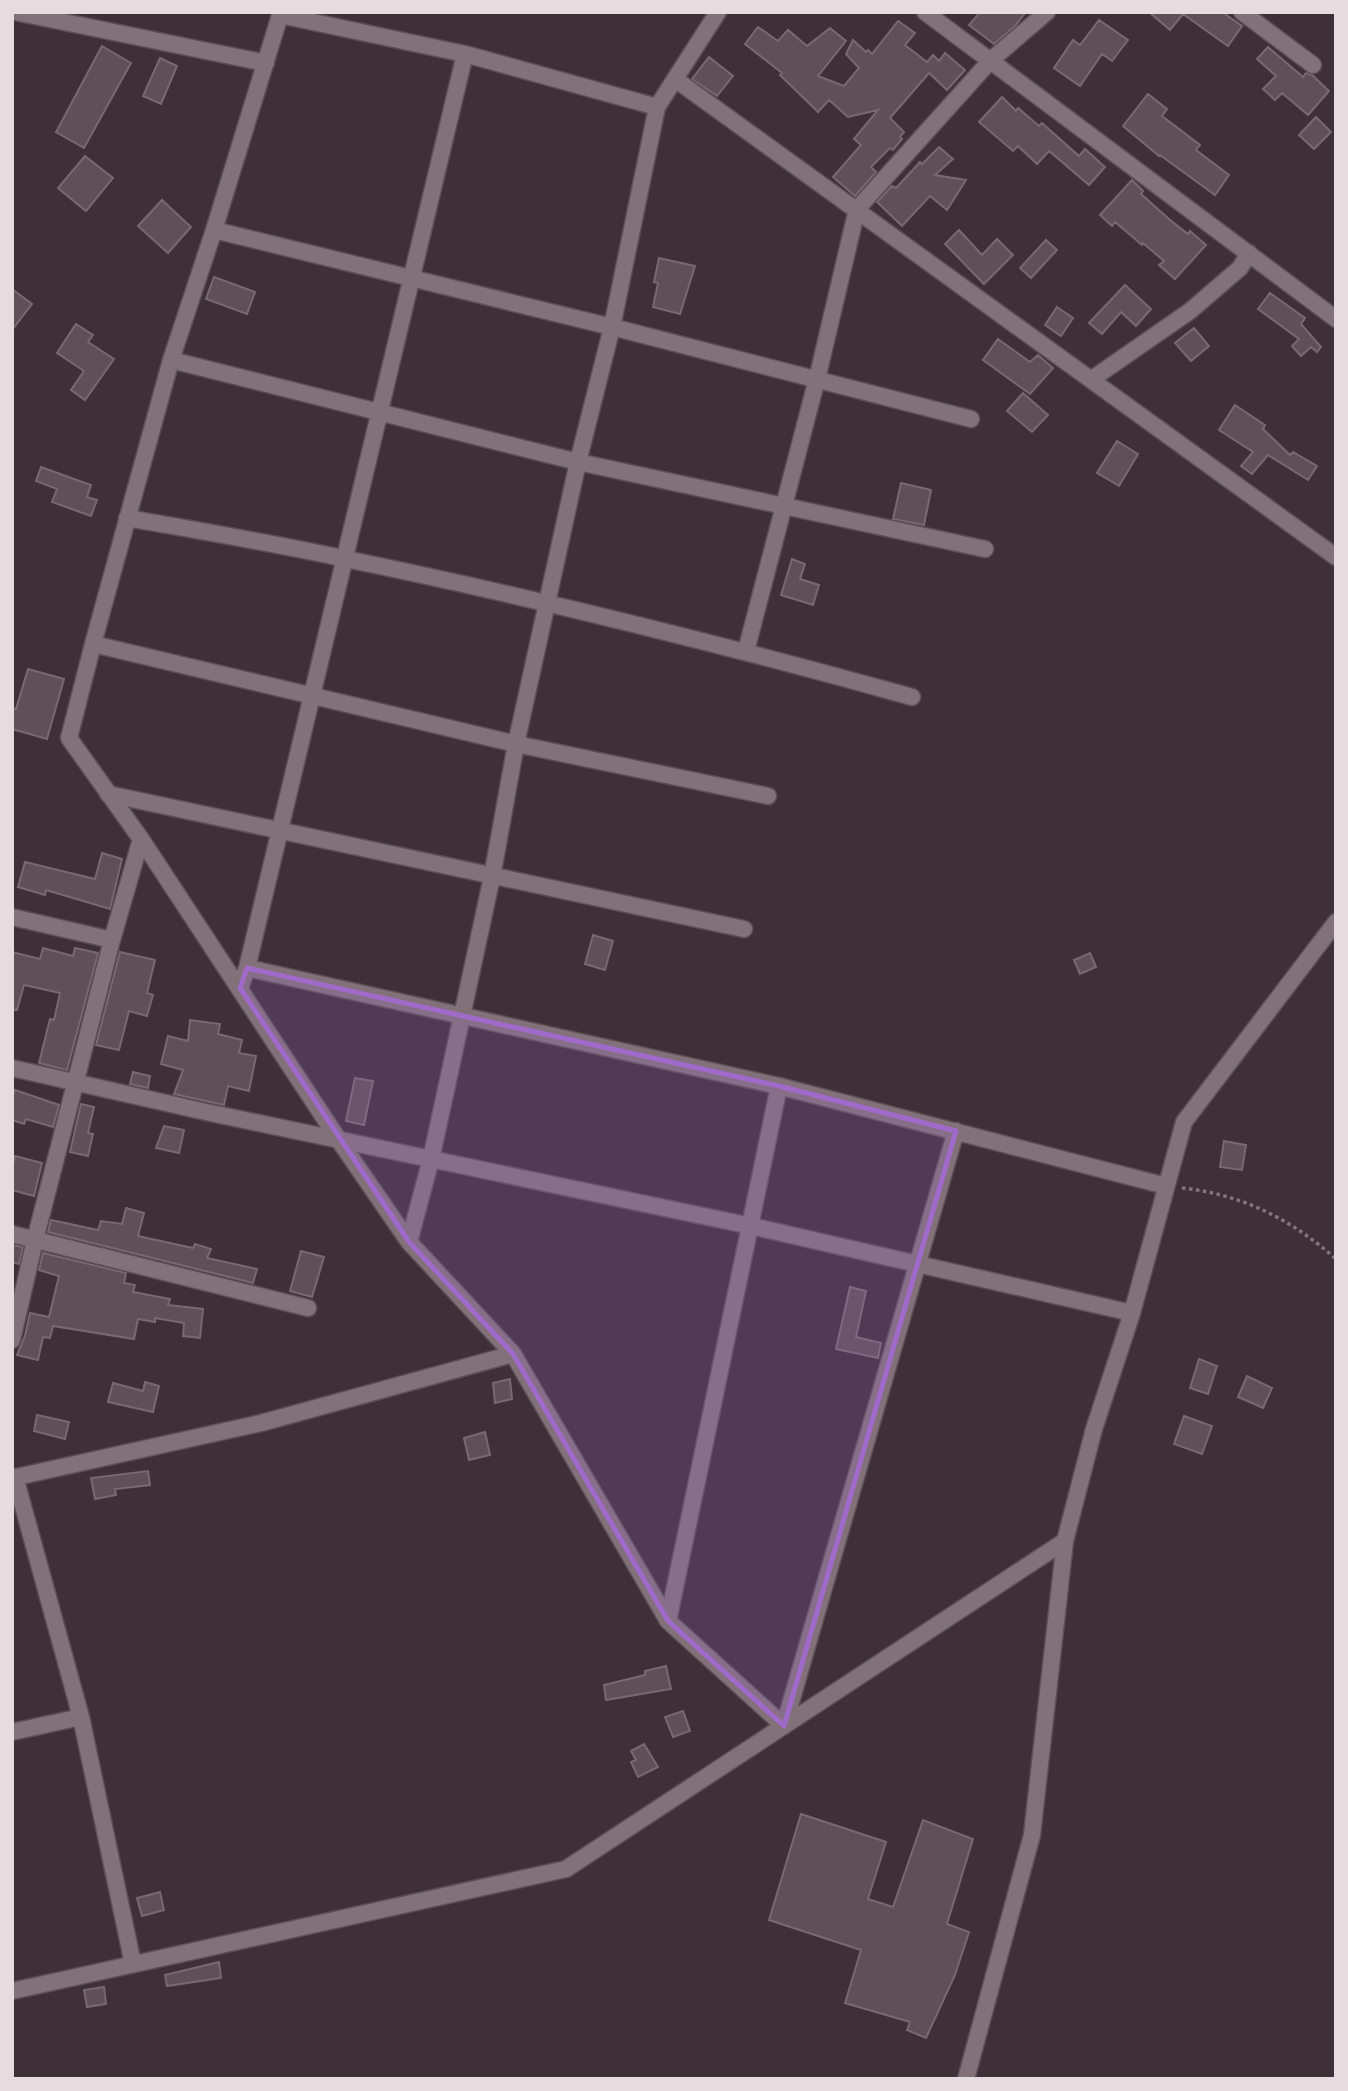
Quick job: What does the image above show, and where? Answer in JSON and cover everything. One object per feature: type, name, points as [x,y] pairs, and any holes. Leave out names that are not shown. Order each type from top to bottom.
[{"type":"street","points":[[15,12],[266,63]]},
{"type":"street","points":[[409,1242],[431,1159],[492,877],[516,744],[612,327],[657,107],[718,12]]},
{"type":"street","points":[[925,12],[1336,319]]},
{"type":"street","points":[[746,651],[817,379],[857,209],[991,60],[1047,12]]},
{"type":"street","points":[[1242,12],[1312,65]]},
{"type":"street","points":[[657,107],[465,54],[281,14],[171,360],[69,738],[141,839],[409,1242],[513,1354],[668,1622],[784,1726]]},
{"type":"street","points":[[240,988],[247,968],[465,54]]},
{"type":"street","points":[[675,79],[1336,557]]},
{"type":"street","points":[[214,230],[412,277],[971,419]]},
{"type":"street","points":[[1092,379],[1191,311],[1240,268],[1249,253]]},
{"type":"street","points":[[171,360],[579,461],[985,549]]},
{"type":"street","points":[[127,517],[345,558],[746,651],[912,697]]},
{"type":"street","points":[[93,644],[516,744],[768,796]]},
{"type":"street","points":[[108,794],[744,929]]},
{"type":"street","points":[[12,1340],[112,940],[141,839]]},
{"type":"street","points":[[12,918],[112,940]]},
{"type":"street","points":[[966,2079],[1032,1835],[1065,1541],[1094,1429],[1132,1313],[1184,1122],[1336,922]]},
{"type":"street","points":[[247,968],[779,1086],[1166,1186]]},
{"type":"street","points":[[12,1068],[206,1112],[751,1226],[1132,1313]]},
{"type":"street","points":[[668,1622],[779,1086]]},
{"type":"street","points":[[784,1726],[956,1131]]},
{"type":"street","points":[[12,1234],[308,1308]]},
{"type":"street","points":[[133,1965],[81,1717],[14,1478],[261,1423],[513,1354]]},
{"type":"street","points":[[12,1991],[566,1869],[1065,1541]]},
{"type":"street","points":[[12,1732],[81,1717]]},
{"type":"path","points":[[1166,1186],[1208,1191],[1254,1205],[1281,1218],[1336,1259]]},
{"type":"highlighted area","points":[[247,968],[779,1086],[956,1131],[784,1726],[668,1621],[513,1354],[409,1242],[240,988]]},
{"type":"building","points":[[980,12],[1026,12],[1015,26],[994,44],[969,25]]},
{"type":"building","points":[[1149,12],[1222,12],[1242,26],[1228,46],[1183,14],[1170,30]]},
{"type":"building","points":[[1099,20],[1128,40],[1112,61],[1102,54],[1080,86],[1054,68],[1073,40],[1080,45]]},
{"type":"building","points":[[898,21],[915,33],[905,45],[927,62],[933,55],[939,61],[945,53],[965,70],[947,90],[929,73],[890,118],[904,132],[900,137],[902,139],[893,150],[890,148],[871,167],[876,172],[855,196],[833,177],[861,145],[854,139],[878,110],[848,117],[829,100],[818,112],[780,75],[782,73],[745,44],[758,27],[778,41],[788,30],[807,46],[830,28],[846,41],[818,76],[844,86],[859,68],[846,54],[853,40],[872,54]]},
{"type":"building","points":[[102,46],[131,63],[84,148],[56,132]]},
{"type":"building","points":[[1268,47],[1303,77],[1306,73],[1312,75],[1329,91],[1308,115],[1282,93],[1275,100],[1263,89],[1276,76],[1257,59]]},
{"type":"building","points":[[709,57],[733,76],[717,96],[692,79]]},
{"type":"building","points":[[160,58],[177,66],[161,104],[143,96]]},
{"type":"building","points":[[1148,94],[1167,109],[1162,116],[1200,145],[1196,150],[1229,175],[1215,195],[1159,156],[1123,126]]},
{"type":"building","points":[[1002,97],[1016,111],[1018,108],[1039,126],[1042,123],[1079,156],[1085,149],[1105,167],[1089,185],[1049,151],[1037,164],[1018,146],[1013,151],[979,122]]},
{"type":"building","points":[[1316,117],[1331,132],[1314,149],[1299,135]]},
{"type":"building","points":[[939,147],[953,159],[935,175],[966,180],[947,210],[930,196],[902,226],[877,202],[892,186],[896,188],[920,162],[922,164]]},
{"type":"building","points":[[85,156],[113,178],[86,211],[58,188]]},
{"type":"building","points":[[1132,180],[1143,191],[1141,194],[1170,220],[1188,234],[1190,231],[1206,245],[1175,279],[1159,265],[1164,261],[1143,243],[1142,245],[1115,222],[1112,226],[1100,215]]},
{"type":"building","points":[[162,200],[191,227],[168,253],[138,226]]},
{"type":"building","points":[[959,230],[982,255],[997,239],[1013,255],[984,284],[945,244]]},
{"type":"building","points":[[1046,240],[1057,250],[1031,278],[1020,268]]},
{"type":"building","points":[[659,258],[695,266],[680,314],[653,307]]},
{"type":"building","points":[[214,277],[255,292],[247,314],[206,299]]},
{"type":"building","points":[[1125,285],[1151,309],[1136,326],[1121,312],[1102,334],[1089,323]]},
{"type":"building","points":[[12,289],[32,304],[12,330]]},
{"type":"building","points":[[1270,293],[1305,318],[1301,324],[1321,347],[1317,352],[1311,347],[1301,356],[1292,346],[1299,339],[1258,309]]},
{"type":"building","points":[[1057,307],[1073,318],[1061,336],[1045,325]]},
{"type":"building","points":[[76,324],[93,335],[88,342],[114,359],[85,400],[71,390],[84,371],[57,353]]},
{"type":"building","points":[[1194,328],[1209,346],[1191,361],[1175,343]]},
{"type":"building","points":[[998,339],[1030,362],[1038,355],[1053,368],[1030,394],[983,360]]},
{"type":"building","points":[[1023,393],[1048,415],[1032,432],[1007,411]]},
{"type":"building","points":[[1235,405],[1265,425],[1263,429],[1290,455],[1293,452],[1317,466],[1308,480],[1268,455],[1252,474],[1241,466],[1253,452],[1219,430]]},
{"type":"building","points":[[1117,441],[1138,454],[1119,486],[1097,473]]},
{"type":"building","points":[[41,467],[91,485],[87,497],[97,500],[91,516],[52,502],[57,489],[36,481]]},
{"type":"building","points":[[901,483],[931,490],[924,525],[893,519]]},
{"type":"building","points":[[792,559],[805,564],[800,579],[819,585],[813,605],[781,595]]},
{"type":"building","points":[[28,669],[64,679],[47,739],[12,729],[12,708],[16,709]]},
{"type":"building","points":[[102,853],[122,859],[110,909],[46,890],[45,895],[18,887],[25,862],[95,879]]},
{"type":"building","points":[[593,935],[613,941],[605,970],[585,964]]},
{"type":"building","points":[[43,948],[73,956],[75,948],[98,953],[67,1070],[39,1063],[50,1019],[54,1020],[60,993],[24,985],[17,1010],[12,1010],[12,952],[40,959]]},
{"type":"building","points":[[120,952],[155,960],[147,993],[153,995],[147,1016],[129,1011],[119,1050],[96,1045]]},
{"type":"building","points":[[1090,953],[1096,967],[1080,974],[1074,960]]},
{"type":"building","points":[[190,1020],[220,1024],[218,1034],[242,1040],[239,1053],[256,1056],[249,1091],[228,1086],[224,1105],[174,1094],[183,1070],[161,1064],[168,1036],[188,1041]]},
{"type":"building","points":[[133,1072],[150,1076],[148,1088],[130,1084]]},
{"type":"building","points":[[355,1078],[373,1081],[364,1125],[346,1121]]},
{"type":"building","points":[[15,1090],[59,1105],[53,1127],[26,1119],[24,1124],[12,1120]]},
{"type":"building","points":[[81,1104],[94,1107],[88,1133],[93,1134],[88,1156],[70,1152]]},
{"type":"building","points":[[164,1126],[184,1130],[179,1153],[156,1148]]},
{"type":"building","points":[[1224,1141],[1246,1145],[1242,1170],[1220,1167]]},
{"type":"building","points":[[15,1156],[42,1163],[34,1196],[12,1190]]},
{"type":"building","points":[[126,1208],[144,1213],[138,1236],[193,1248],[195,1244],[211,1249],[207,1258],[257,1269],[253,1283],[48,1232],[51,1220],[98,1230],[101,1221],[122,1224]]},
{"type":"building","points":[[12,1245],[23,1247],[19,1264],[12,1262]]},
{"type":"building","points":[[301,1251],[324,1257],[312,1297],[290,1291]]},
{"type":"building","points":[[43,1253],[126,1273],[124,1283],[135,1285],[133,1292],[170,1299],[168,1305],[203,1309],[200,1338],[183,1336],[184,1323],[155,1318],[155,1322],[138,1319],[134,1339],[53,1326],[50,1338],[43,1337],[38,1360],[17,1355],[30,1313],[49,1317],[59,1276],[39,1270]]},
{"type":"building","points":[[850,1287],[866,1291],[856,1337],[881,1343],[878,1358],[836,1349]]},
{"type":"building","points":[[1199,1359],[1217,1366],[1208,1394],[1190,1388]]},
{"type":"building","points":[[1247,1376],[1272,1388],[1263,1408],[1238,1397]]},
{"type":"building","points":[[510,1379],[512,1399],[495,1403],[493,1383]]},
{"type":"building","points":[[145,1382],[159,1386],[153,1412],[108,1402],[113,1383],[143,1391]]},
{"type":"building","points":[[37,1415],[69,1422],[65,1439],[34,1431]]},
{"type":"building","points":[[1184,1416],[1212,1426],[1202,1454],[1174,1444]]},
{"type":"building","points":[[485,1432],[490,1455],[469,1460],[464,1438]]},
{"type":"building","points":[[148,1471],[150,1485],[115,1489],[116,1495],[95,1499],[91,1478]]},
{"type":"building","points":[[666,1666],[671,1689],[606,1700],[604,1685],[645,1675],[645,1671]]},
{"type":"building","points":[[683,1711],[690,1731],[673,1737],[665,1717]]},
{"type":"building","points":[[644,1744],[658,1767],[638,1777],[631,1762],[636,1760],[631,1751]]},
{"type":"building","points":[[801,1814],[886,1842],[868,1899],[893,1907],[923,1820],[973,1839],[947,1924],[969,1932],[955,1975],[926,2038],[907,2030],[910,2022],[845,2003],[861,1950],[769,1920]]},
{"type":"building","points":[[160,1892],[164,1910],[142,1916],[137,1898]]},
{"type":"building","points":[[219,1962],[221,1978],[167,1986],[165,1975]]},
{"type":"building","points":[[104,1987],[106,2004],[87,2007],[84,1990]]}]
